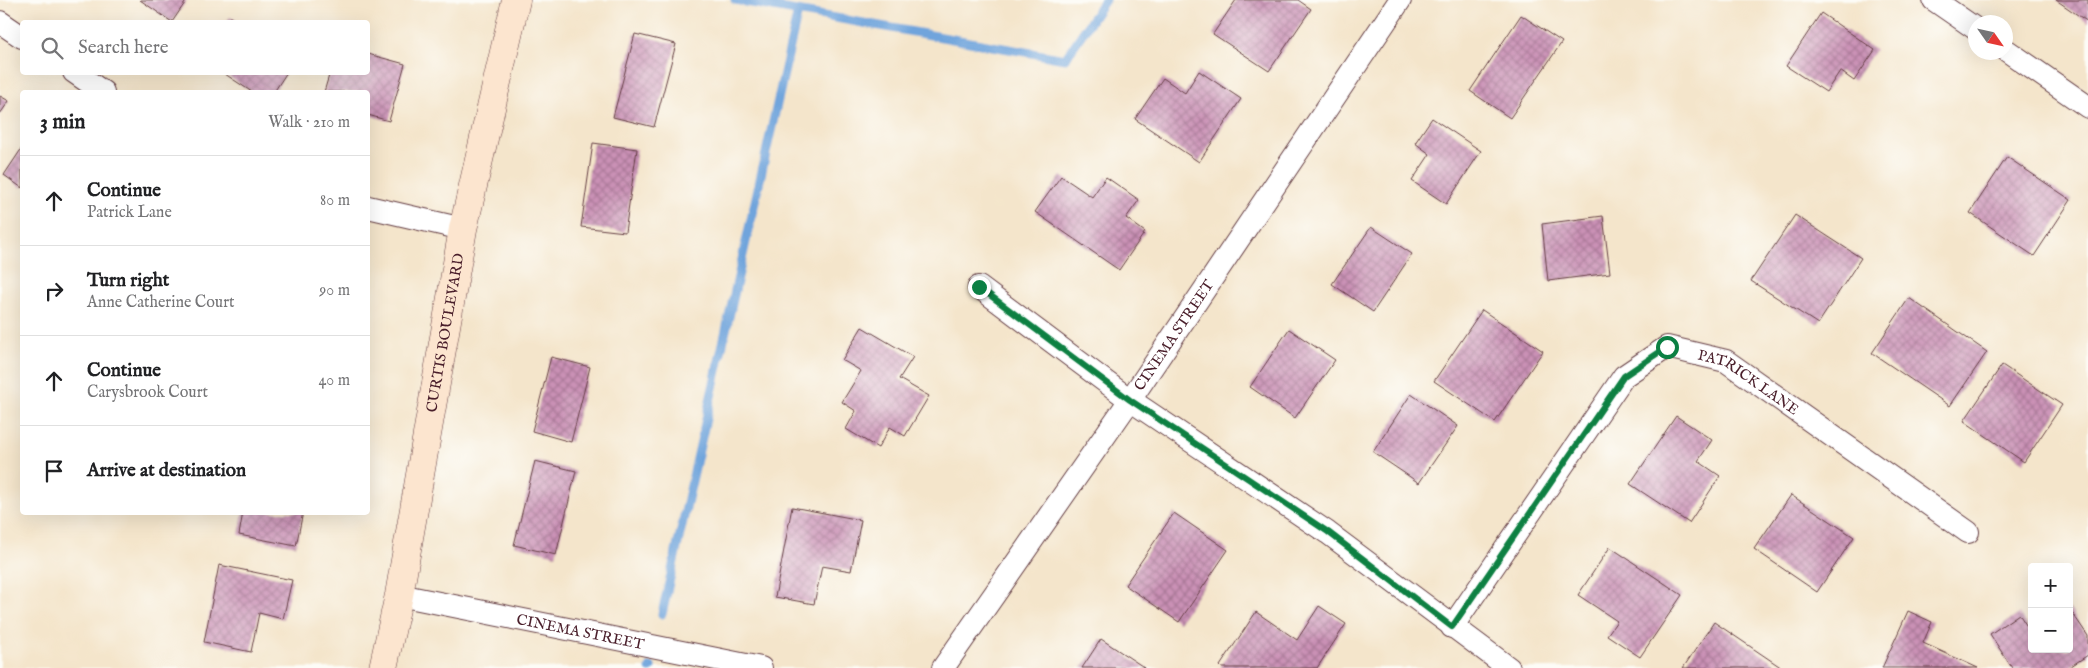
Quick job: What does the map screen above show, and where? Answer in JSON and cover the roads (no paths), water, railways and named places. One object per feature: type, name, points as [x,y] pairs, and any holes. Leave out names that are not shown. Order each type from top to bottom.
[{"type":"street","name":"CURTIS BOULEVARD","points":[[383,668],[399,594],[463,229],[516,0]]},
{"type":"street","name":"CINEMA STREET","points":[[943,668],[1130,400],[1400,0]]},
{"type":"street","points":[[1934,0],[1968,23]]},
{"type":"street","points":[[0,22],[20,36]]},
{"type":"street","points":[[2013,55],[2088,107]]},
{"type":"street","points":[[78,75],[100,90]]},
{"type":"street","points":[[370,207],[463,229]]},
{"type":"street","points":[[979,287],[1130,400],[1328,532],[1508,668]]},
{"type":"street","name":"PATRICK LANE","points":[[1452,627],[1624,376],[1667,347],[1726,361],[1968,532]]},
{"type":"street","name":"CINEMA STREET","points":[[399,594],[761,668]]},
{"type":"waterway","points":[[735,0],[1065,59],[1105,0]]},
{"type":"waterway","points":[[662,614],[798,11]]}]
